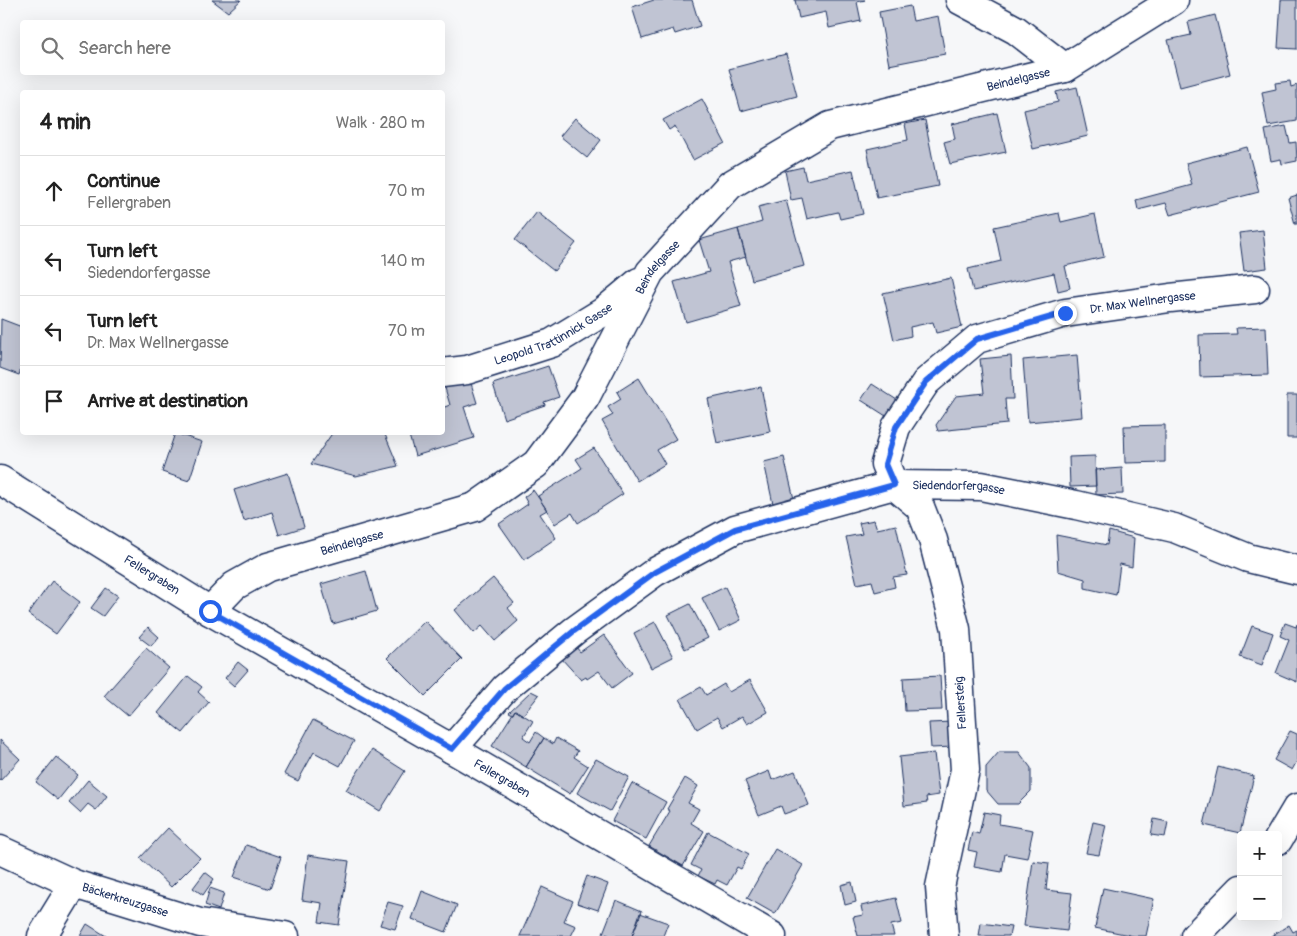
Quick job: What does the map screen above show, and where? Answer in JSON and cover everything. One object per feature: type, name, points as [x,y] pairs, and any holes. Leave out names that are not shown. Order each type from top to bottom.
[{"type":"street","points":[[960,0],[1016,30],[1065,68]]},
{"type":"street","name":"Beindelgasse","points":[[210,611],[234,586],[268,567],[475,507],[536,464],[584,398],[650,272],[730,185],[830,126],[1065,68],[1174,0]]},
{"type":"street","name":"Leopold Trattinnick Gasse","points":[[445,373],[467,370],[552,343],[604,312],[650,272]]},
{"type":"street","name":"Dr. Max Wellnergasse","points":[[894,485],[885,464],[896,427],[926,382],[977,339],[1065,313],[1170,298],[1255,289]]},
{"type":"street","name":"Fellergraben","points":[[0,480],[210,611],[452,749],[772,936]]},
{"type":"street","name":"Siedendorfergasse","points":[[452,749],[505,688],[574,631],[655,572],[735,529],[894,485],[981,486],[1076,504],[1174,528],[1248,558],[1297,570]]},
{"type":"street","name":"Fellersteig","points":[[894,485],[920,507],[932,540],[956,630],[965,770],[940,886],[944,936]]},
{"type":"street","points":[[1282,833],[1297,808]]},
{"type":"street","name":"Bäckerkreuzgasse","points":[[0,850],[74,884],[200,923],[285,936]]},
{"type":"street","points":[[42,936],[74,884]]},
{"type":"street","points":[[1195,936],[1237,893]]},
{"type":"building","points":[[212,0],[241,0],[228,12]]},
{"type":"building","points":[[654,0],[692,0],[700,26],[675,34],[673,29],[642,39],[632,7]]},
{"type":"building","points":[[795,0],[865,0],[857,2],[861,21],[829,28],[826,12],[799,18]]},
{"type":"building","points":[[1281,0],[1297,0],[1297,49],[1278,48]]},
{"type":"building","points":[[910,6],[913,21],[938,16],[945,54],[889,65],[879,12]]},
{"type":"building","points":[[1215,15],[1230,74],[1180,87],[1168,40],[1191,35],[1188,22]]},
{"type":"building","points":[[786,54],[797,96],[741,111],[729,69]]},
{"type":"building","points":[[1290,81],[1291,87],[1297,85],[1297,121],[1268,126],[1262,92],[1276,89],[1275,83]]},
{"type":"building","points":[[1077,87],[1088,136],[1033,149],[1024,110],[1058,102],[1056,92]]},
{"type":"building","points":[[702,99],[725,143],[693,160],[675,126],[669,130],[663,120]]},
{"type":"building","points":[[997,113],[1006,152],[950,164],[944,142],[955,139],[952,124]]},
{"type":"building","points":[[575,118],[601,140],[587,158],[560,136]]},
{"type":"building","points":[[925,120],[938,186],[877,198],[867,149],[908,140],[905,124]]},
{"type":"building","points":[[1286,126],[1290,143],[1296,142],[1297,161],[1282,164],[1281,159],[1271,161],[1265,130]]},
{"type":"building","points":[[1247,147],[1259,192],[1170,215],[1166,203],[1138,210],[1136,200],[1192,185],[1186,163]]},
{"type":"building","points":[[803,167],[806,180],[853,170],[863,214],[840,219],[838,212],[807,219],[802,198],[791,200],[785,171]]},
{"type":"building","points":[[1297,195],[1297,224],[1295,224],[1288,198]]},
{"type":"building","points":[[786,200],[804,266],[752,280],[738,229],[762,222],[758,207]]},
{"type":"building","points":[[537,212],[576,243],[554,271],[515,240]]},
{"type":"building","points":[[1059,213],[1061,222],[1095,214],[1104,257],[1065,266],[1070,288],[1058,291],[1054,273],[973,291],[968,269],[1001,261],[994,227]]},
{"type":"building","points":[[738,229],[746,257],[728,262],[741,306],[686,322],[674,282],[709,272],[699,240]]},
{"type":"building","points":[[1263,230],[1267,268],[1244,271],[1239,233]]},
{"type":"building","points":[[951,278],[962,327],[936,333],[933,322],[910,327],[911,336],[894,340],[883,293]]},
{"type":"building","points":[[1,319],[20,326],[20,372],[19,375],[0,368]]},
{"type":"building","points":[[1266,327],[1268,375],[1200,377],[1199,335],[1237,334],[1236,328]]},
{"type":"building","points":[[1077,355],[1082,417],[1028,422],[1023,360]]},
{"type":"building","points":[[1011,356],[1013,399],[1005,399],[1007,424],[938,431],[936,425],[956,396],[984,393],[980,359]]},
{"type":"building","points":[[548,366],[559,397],[544,402],[545,405],[504,419],[493,384]]},
{"type":"building","points":[[639,378],[676,439],[657,450],[665,464],[637,481],[602,421],[613,415],[608,407],[621,399],[617,392]]},
{"type":"building","points":[[470,380],[477,403],[464,407],[474,438],[415,456],[409,435],[445,435],[445,407],[450,405],[445,388]]},
{"type":"building","points":[[872,384],[897,400],[886,416],[861,400]]},
{"type":"building","points":[[761,387],[770,432],[717,443],[708,399]]},
{"type":"building","points":[[1287,395],[1297,395],[1297,438],[1287,438]]},
{"type":"building","points":[[1165,425],[1165,462],[1125,463],[1124,426]]},
{"type":"building","points":[[174,435],[181,435],[202,442],[189,481],[162,472]]},
{"type":"building","points":[[331,435],[385,435],[398,466],[356,476],[311,464]]},
{"type":"building","points":[[594,448],[623,494],[578,523],[572,513],[555,524],[538,496],[582,468],[576,459]]},
{"type":"building","points":[[1095,456],[1096,486],[1070,487],[1069,457]]},
{"type":"building","points":[[784,457],[794,499],[773,504],[764,462]]},
{"type":"building","points":[[1122,468],[1123,494],[1096,495],[1095,470]]},
{"type":"building","points":[[288,473],[304,527],[279,535],[272,512],[244,521],[234,490]]},
{"type":"building","points":[[533,490],[547,510],[540,514],[556,538],[524,560],[499,524],[528,504],[524,497]]},
{"type":"building","points":[[874,520],[877,529],[896,525],[907,575],[893,577],[895,587],[875,592],[872,581],[857,584],[846,537],[862,534],[859,523]]},
{"type":"building","points":[[1109,531],[1134,538],[1132,567],[1120,564],[1116,595],[1085,588],[1085,579],[1058,571],[1056,535],[1107,545]]},
{"type":"building","points":[[366,571],[377,611],[333,624],[321,584]]},
{"type":"building","points":[[493,578],[514,603],[508,608],[518,621],[495,641],[482,626],[474,633],[455,610]]},
{"type":"building","points":[[52,581],[80,602],[56,634],[28,614]]},
{"type":"building","points":[[725,587],[741,620],[719,631],[702,598]]},
{"type":"building","points":[[106,588],[118,596],[103,616],[91,608]]},
{"type":"building","points":[[690,604],[708,638],[685,649],[668,615]]},
{"type":"building","points":[[425,621],[462,659],[425,696],[387,658]]},
{"type":"building","points":[[655,622],[673,657],[651,668],[634,633]]},
{"type":"building","points":[[1285,623],[1296,627],[1297,624],[1297,682],[1276,673],[1289,640],[1280,636]]},
{"type":"building","points":[[1252,626],[1273,633],[1262,665],[1240,657]]},
{"type":"building","points":[[148,627],[159,637],[151,646],[139,637]]},
{"type":"building","points":[[604,635],[632,673],[612,688],[599,671],[587,679],[586,677],[581,680],[561,658],[576,647],[580,652]]},
{"type":"building","points":[[146,648],[169,668],[128,716],[104,696]]},
{"type":"building","points":[[238,662],[248,670],[234,686],[225,678]]},
{"type":"building","points":[[188,676],[202,687],[198,692],[209,702],[183,733],[158,713]]},
{"type":"building","points":[[940,676],[942,710],[905,711],[903,678]]},
{"type":"building","points":[[750,680],[768,712],[747,724],[742,716],[723,727],[717,717],[697,729],[680,699],[701,687],[706,695],[724,684],[729,692]]},
{"type":"building","points":[[531,691],[539,695],[523,715],[515,710],[513,714],[509,712]]},
{"type":"building","points":[[515,710],[533,721],[523,737],[530,742],[536,732],[544,738],[526,767],[492,746]]},
{"type":"building","points":[[313,720],[354,741],[340,766],[314,752],[298,781],[284,774]]},
{"type":"building","points":[[952,722],[954,747],[931,748],[929,723]]},
{"type":"building","points":[[1290,731],[1297,734],[1297,761],[1292,770],[1274,760]]},
{"type":"building","points":[[544,738],[553,744],[556,738],[578,751],[574,757],[588,766],[570,794],[526,767]]},
{"type":"building","points":[[0,740],[20,759],[0,781]]},
{"type":"building","points":[[372,750],[405,771],[380,811],[346,790]]},
{"type":"building","points":[[999,752],[1019,752],[1031,768],[1031,791],[1018,804],[998,804],[986,790],[986,767]]},
{"type":"building","points":[[934,753],[939,795],[926,797],[927,803],[904,806],[899,757]]},
{"type":"building","points":[[56,757],[78,775],[58,800],[36,782]]},
{"type":"building","points":[[596,759],[629,777],[610,811],[577,793]]},
{"type":"building","points":[[1218,767],[1254,776],[1240,831],[1237,832],[1204,825]]},
{"type":"building","points":[[769,771],[772,780],[795,771],[809,805],[784,814],[781,806],[759,815],[745,781]]},
{"type":"building","points":[[685,778],[698,786],[688,803],[699,809],[691,823],[704,831],[683,866],[649,846],[670,811],[667,809]]},
{"type":"building","points":[[88,780],[107,796],[96,810],[88,804],[80,813],[69,803]]},
{"type":"building","points":[[632,783],[666,802],[646,839],[612,821]]},
{"type":"building","points":[[984,812],[1000,815],[999,824],[1033,830],[1027,858],[1005,854],[1002,872],[974,867],[977,852],[968,850],[972,832],[979,834]]},
{"type":"building","points":[[1154,819],[1168,822],[1165,837],[1151,835]]},
{"type":"building","points":[[1093,822],[1106,825],[1099,855],[1086,853]]},
{"type":"building","points":[[168,828],[200,858],[171,887],[140,858]]},
{"type":"building","points":[[708,832],[749,854],[741,869],[737,867],[727,885],[717,880],[715,884],[698,876],[701,870],[691,865]]},
{"type":"building","points":[[246,845],[281,857],[270,889],[234,877]]},
{"type":"building","points":[[775,849],[803,865],[775,914],[747,898]]},
{"type":"building","points":[[308,855],[349,861],[339,925],[319,922],[322,903],[302,900]]},
{"type":"building","points":[[1033,861],[1049,863],[1046,890],[1072,893],[1067,931],[1024,926]]},
{"type":"building","points":[[205,872],[214,879],[203,895],[193,888]]},
{"type":"building","points":[[587,876],[608,884],[598,910],[577,903]]},
{"type":"building","points":[[852,882],[856,902],[845,905],[841,885]]},
{"type":"building","points":[[542,887],[573,901],[564,921],[576,926],[571,936],[520,936]]},
{"type":"building","points":[[210,888],[224,893],[219,910],[205,905]]},
{"type":"building","points":[[1103,888],[1154,899],[1146,936],[1134,936],[1095,928]]},
{"type":"building","points":[[422,891],[457,905],[446,932],[412,919]]},
{"type":"building","points":[[896,898],[902,923],[891,925],[894,936],[858,936],[853,917],[863,915],[861,906]]},
{"type":"building","points":[[616,900],[642,911],[632,936],[611,936],[603,933]]},
{"type":"building","points":[[388,902],[403,906],[395,929],[380,925]]},
{"type":"building","points":[[640,913],[668,923],[663,936],[632,936]]},
{"type":"building","points":[[981,923],[1011,927],[1009,936],[979,936]]},
{"type":"building","points":[[87,924],[106,936],[80,936]]},
{"type":"building","points":[[1289,925],[1293,932],[1297,930],[1297,936],[1271,936]]},
{"type":"route","points":[[210,611],[452,749],[505,688],[574,631],[655,572],[735,529],[894,485],[885,464],[896,427],[926,382],[977,339],[1065,313]]}]
